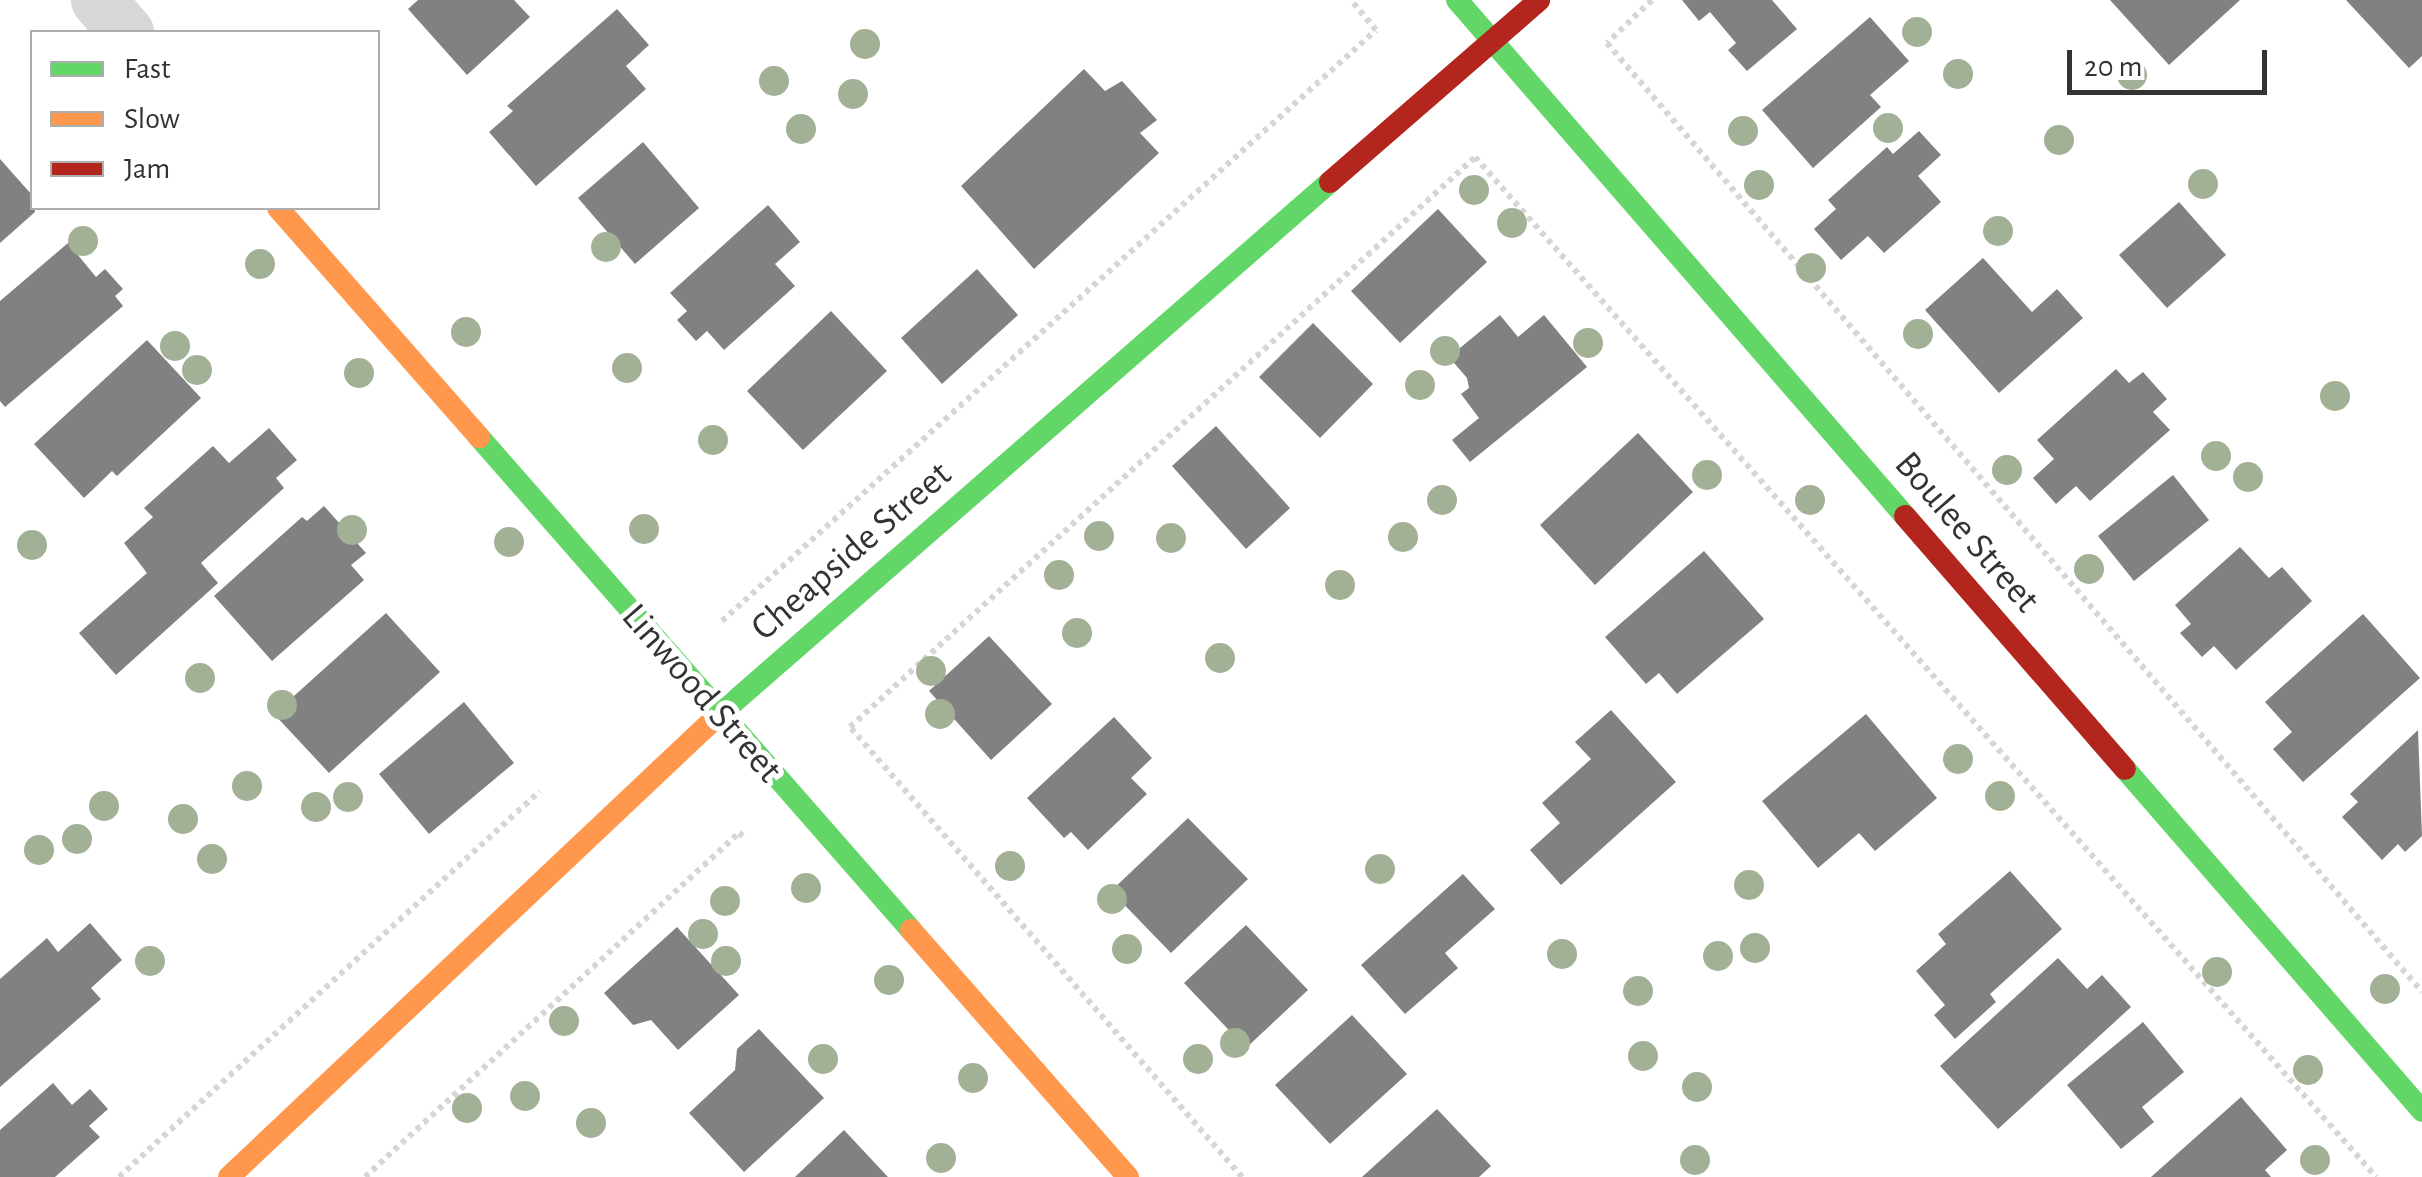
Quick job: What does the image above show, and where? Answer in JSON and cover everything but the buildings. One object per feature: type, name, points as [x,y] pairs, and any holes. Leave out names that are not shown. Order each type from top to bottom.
[{"type":"street","points":[[98,0],[124,30]]},
{"type":"street","name":"Boulee Street","points":[[1456,0],[2422,1111]]},
{"type":"street","name":"Cheapside Street","points":[[229,1177],[718,715],[1539,0]]},
{"type":"street","name":"Linwood Street","points":[[280,210],[718,715],[1128,1177]]},
{"type":"path","points":[[721,622],[1376,30],[1351,0]]},
{"type":"path","points":[[1652,0],[1607,43],[2422,992]]},
{"type":"path","points":[[1242,1177],[850,727],[1475,157],[2376,1177]]},
{"type":"path","points":[[119,1177],[556,776]]},
{"type":"path","points":[[365,1177],[739,832]]},
{"type":"traffic: fast","points":[[1457,0],[1905,516]]},
{"type":"traffic: fast","points":[[712,721],[1330,182]]},
{"type":"traffic: fast","points":[[479,437],[911,930]]},
{"type":"traffic: fast","points":[[2125,769],[2422,1111]]},
{"type":"traffic: slow","points":[[280,210],[479,437]]},
{"type":"traffic: slow","points":[[229,1177],[712,721]]},
{"type":"traffic: slow","points":[[911,930],[1128,1177]]},
{"type":"traffic: jam","points":[[1330,182],[1539,0]]},
{"type":"traffic: jam","points":[[1905,516],[2125,769]]}]
